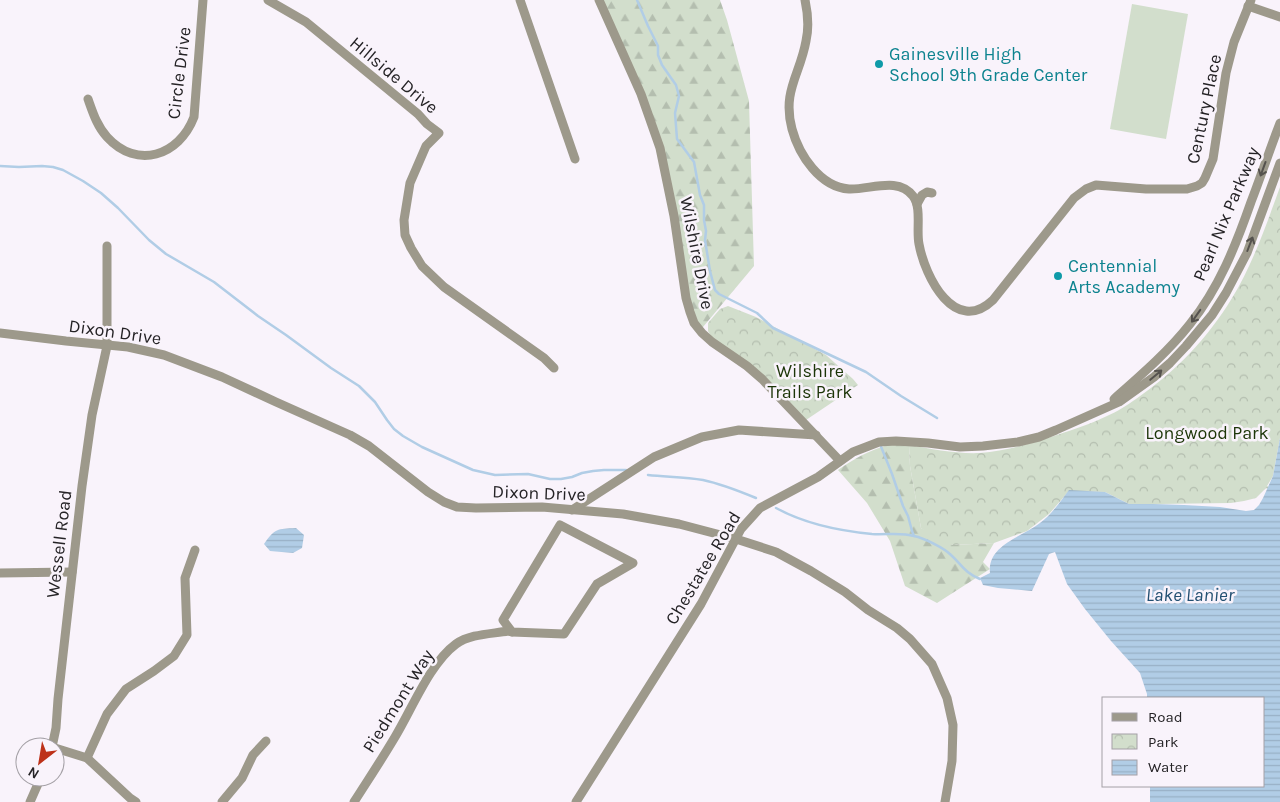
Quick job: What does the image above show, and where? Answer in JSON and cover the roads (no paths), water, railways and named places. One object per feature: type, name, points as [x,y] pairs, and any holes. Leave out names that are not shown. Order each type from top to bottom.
[{"type":"street","name":"Circle Drive","points":[[88,99],[96,122],[107,137],[119,148],[131,154],[146,156],[158,155],[169,150],[190,128],[194,117],[203,0]]},
{"type":"street","name":"Hillside Drive","points":[[268,0],[306,22],[439,133],[426,146],[410,183],[404,220],[405,235],[411,248],[422,266],[444,287],[544,358],[554,368]]},
{"type":"street","points":[[520,0],[574,159]]},
{"type":"street","name":"Wilshire Drive","points":[[599,0],[641,94],[660,148],[674,216],[686,298],[694,323],[702,334],[762,379],[840,461]]},
{"type":"street","points":[[805,0],[808,26],[806,42],[789,99],[789,115],[799,148],[814,170],[833,185],[851,189],[898,186],[907,190],[917,204]]},
{"type":"street","points":[[1250,3],[1280,17]]},
{"type":"street","name":"Century Place","points":[[917,204],[918,239],[926,270],[938,291],[949,304],[965,311],[974,311],[984,308],[994,300],[1054,222],[1074,198],[1086,189],[1096,185],[1146,189],[1188,189],[1202,183],[1213,159],[1226,73],[1234,42],[1250,3]]},
{"type":"street","name":"Pearl Nix Parkway","points":[[1101,411],[1162,355],[1190,325],[1214,289],[1242,229],[1280,123]]},
{"type":"street","name":"Pearl Nix Parkway","points":[[1101,411],[1118,402],[1154,377],[1186,346],[1212,315],[1247,253],[1280,163]]},
{"type":"street","points":[[917,204],[922,195],[927,192],[932,193]]},
{"type":"street","name":"Wessell Road","points":[[55,737],[82,486],[92,416],[107,346],[107,246]]},
{"type":"street","name":"Dixon Drive","points":[[0,333],[128,347],[164,355],[180,361],[222,377],[325,423],[369,446],[428,492],[444,502],[457,506],[476,508],[542,507],[623,514],[678,524],[736,539],[776,552],[845,592],[896,628],[910,639],[932,664],[947,698],[952,725],[952,761],[945,802]]},
{"type":"street","name":"Chestatee Road","points":[[576,802],[701,604],[744,525],[760,508],[818,477],[862,448],[880,442],[928,443],[960,447],[1018,442],[1039,437],[1101,411]]},
{"type":"street","points":[[572,510],[654,457],[702,437],[739,430],[816,435]]},
{"type":"street","name":"Piedmont Way","points":[[354,802],[396,736],[422,688],[444,656],[457,644],[470,638],[508,631],[512,632],[564,634],[597,584],[633,563],[560,525],[503,620],[512,632]]},
{"type":"street","points":[[87,758],[106,714],[126,689],[174,656],[187,635],[185,578],[195,550]]},
{"type":"street","points":[[0,573],[72,572]]},
{"type":"street","points":[[222,802],[242,778],[254,756],[266,741]]},
{"type":"street","points":[[65,751],[87,758],[136,802]]},
{"type":"street","points":[[30,802],[37,787]]},
{"type":"water","name":"Lake Lanier","points":[[1280,438],[1280,802],[1150,802],[1150,787],[1265,787],[1265,697],[1147,697],[1140,673],[1111,641],[1067,584],[1055,552],[1049,554],[1032,591],[983,585],[980,578],[990,573],[994,555],[1000,549],[1044,520],[1069,490],[1105,492],[1129,504],[1220,507],[1246,511],[1254,510],[1259,505],[1273,476]]},
{"type":"water","points":[[296,528],[304,535],[302,548],[293,553],[270,551],[264,544],[277,530]]},
{"type":"waterway","points":[[637,0],[658,46],[658,55],[662,65],[676,85],[679,96],[675,113],[677,139],[694,162],[700,195],[704,205],[705,240],[715,290],[719,294],[757,313],[773,328],[866,372],[937,418]]},
{"type":"waterway","points":[[0,166],[53,167],[63,170],[83,181],[101,193],[166,254],[214,282],[258,316],[359,386],[375,402],[394,429],[422,447],[473,470],[495,475],[528,474],[550,479],[561,479],[593,471],[626,470]]},
{"type":"waterway","points":[[880,444],[914,536]]},
{"type":"waterway","points":[[648,475],[703,480],[756,498]]},
{"type":"waterway","points":[[776,508],[787,514],[835,529],[872,534],[904,534],[918,537],[944,549],[967,571],[980,579]]},
{"type":"place","name":"Gainesville High School 9th Grade Center","points":[[879,64]]},
{"type":"place","name":"Centennial Arts Academy","points":[[1058,276]]},
{"type":"park label","name":"Wilshire Trails Park","points":[[810,381]]},
{"type":"park label","name":"Longwood Park","points":[[1207,433]]}]
